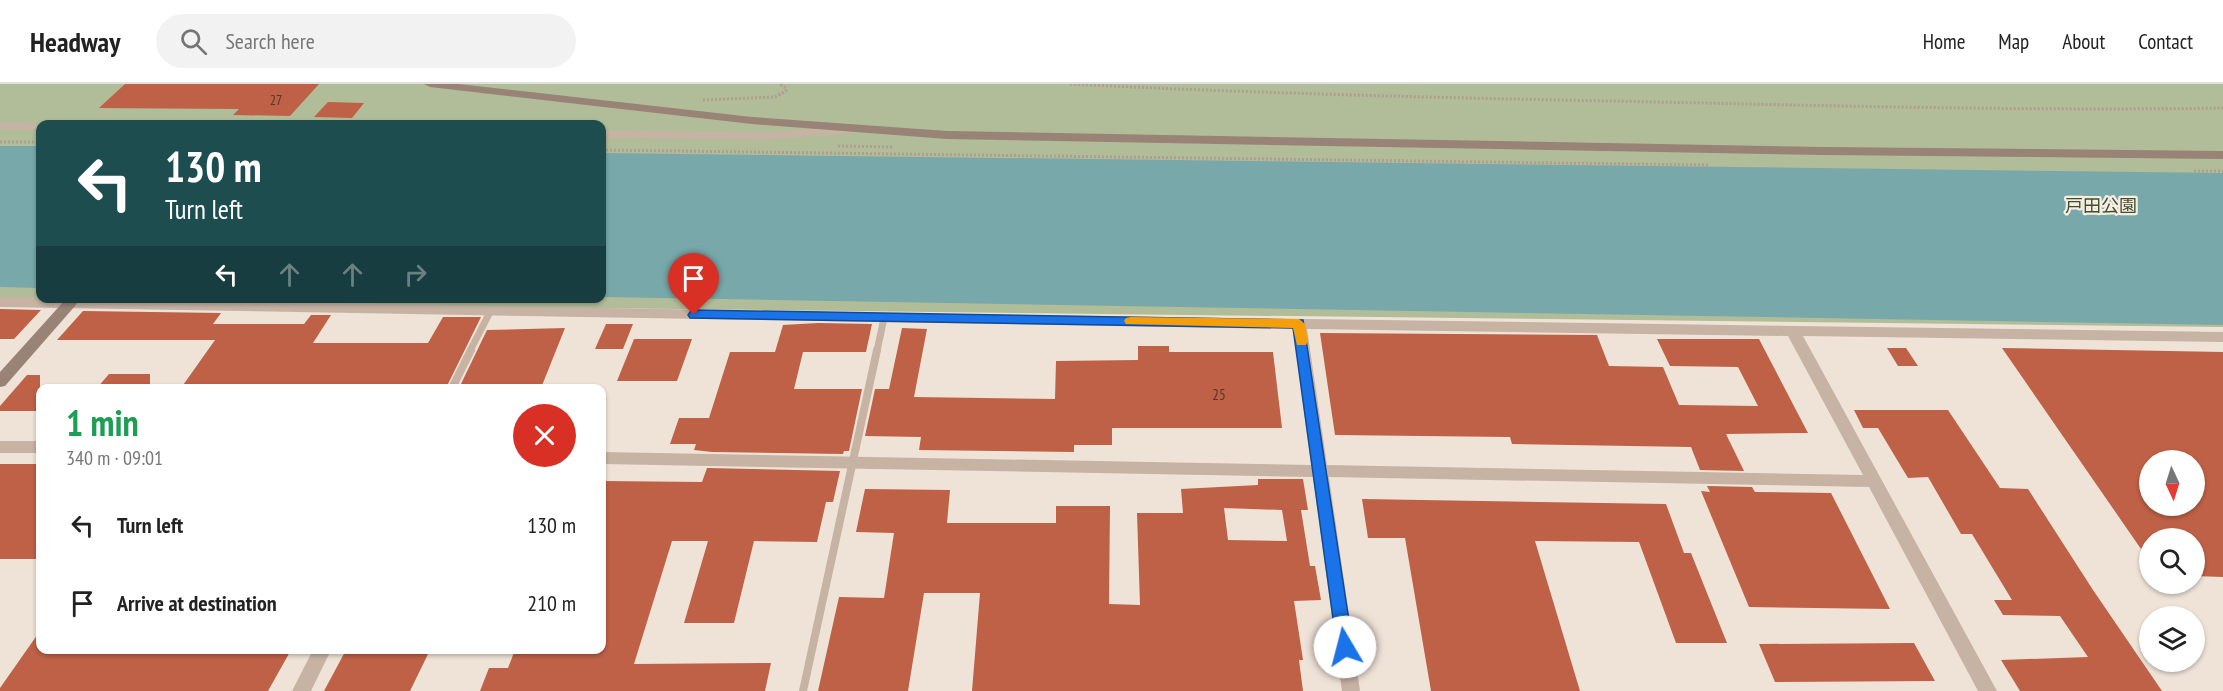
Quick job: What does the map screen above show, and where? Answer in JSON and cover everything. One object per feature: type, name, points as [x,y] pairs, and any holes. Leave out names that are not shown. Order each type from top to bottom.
[{"type":"street","points":[[430,84],[682,115],[852,130],[1021,138],[2223,155]]},
{"type":"street","points":[[0,302],[36,303]]},
{"type":"street","points":[[0,382],[70,303],[884,318],[2223,337]]},
{"type":"street","points":[[1299,324],[1351,691]]},
{"type":"street","points":[[1793,331],[1988,691]]},
{"type":"street","points":[[0,447],[36,447]]},
{"type":"street","points":[[606,458],[1875,481]]},
{"type":"street","points":[[301,691],[319,654]]},
{"type":"lane","points":[[0,126],[36,127]]},
{"type":"lane","points":[[606,134],[766,136],[852,130]]},
{"type":"lane","points":[[454,384],[492,310]]},
{"type":"lane","points":[[803,691],[884,318]]},
{"type":"path","points":[[1070,84],[1337,95],[1896,108],[2114,110],[2223,108]]},
{"type":"path","points":[[0,142],[36,142]]},
{"type":"path","points":[[606,150],[1712,165]]},
{"type":"path","points":[[2189,171],[2223,171]]},
{"type":"green space","name":"戸田公園","points":[[0,84],[2223,84],[2223,327],[171,303],[606,303],[606,120],[36,120],[36,301],[0,301]]},
{"type":"water","points":[[0,146],[36,146],[36,288],[0,287]]},
{"type":"water","points":[[606,153],[2223,173],[2223,325],[606,297]]},
{"type":"building","points":[[125,84],[319,84],[290,116],[233,115],[239,109],[99,108]]},
{"type":"building","points":[[328,102],[364,103],[352,118],[314,117]]},
{"type":"building","points":[[0,309],[41,310],[14,339],[0,339]]},
{"type":"building","points":[[83,311],[221,313],[213,324],[304,324],[311,315],[331,315],[313,343],[428,343],[443,317],[481,317],[448,384],[184,384],[215,340],[57,340]]},
{"type":"building","points":[[606,324],[633,324],[623,349],[595,349]]},
{"type":"building","points":[[872,324],[866,352],[803,352],[794,389],[862,389],[849,451],[844,451],[843,454],[712,452],[694,450],[696,444],[670,444],[679,418],[709,418],[730,352],[775,352],[783,325]]},
{"type":"building","points":[[565,328],[543,384],[461,384],[487,330]]},
{"type":"building","points":[[902,328],[927,329],[914,397],[1055,399],[1056,361],[1138,360],[1138,346],[1169,346],[1169,352],[1273,352],[1282,428],[1112,428],[1112,445],[1074,445],[1074,452],[919,450],[921,437],[865,436],[875,389],[889,389]]},
{"type":"building","points":[[1320,333],[1597,335],[1609,366],[1663,367],[1679,405],[1758,406],[1738,367],[1670,366],[1657,339],[1759,339],[1808,433],[1726,434],[1744,471],[1700,470],[1691,447],[1512,444],[1510,437],[1335,435]]},
{"type":"building","points":[[634,339],[692,339],[677,381],[617,381]]},
{"type":"building","points":[[1887,348],[1906,348],[1918,366],[1898,366]]},
{"type":"building","points":[[2002,348],[2223,352],[2223,577],[2205,576],[2205,528],[2139,528],[2139,546]]},
{"type":"building","points":[[109,374],[150,374],[150,384],[100,384]]},
{"type":"building","points":[[27,375],[40,375],[40,384],[36,384],[36,411],[0,411],[0,406]]},
{"type":"building","points":[[1854,410],[1948,410],[2000,488],[2028,489],[2139,657],[2139,672],[2149,672],[2162,691],[2020,691],[2001,660],[2088,657],[2060,616],[2003,615],[1994,600],[2012,600],[1972,534],[1961,534],[1928,477],[1908,478],[1878,428],[1863,428]]},
{"type":"building","points":[[0,464],[36,464],[36,559],[0,559]]},
{"type":"building","points":[[707,468],[840,471],[833,502],[826,502],[817,542],[754,541],[734,623],[684,623],[708,541],[672,541],[634,664],[771,663],[765,691],[480,691],[489,668],[508,668],[513,654],[606,654],[606,481],[702,482]]},
{"type":"building","points":[[1258,479],[1303,479],[1308,510],[1301,510],[1310,566],[1315,566],[1321,600],[1294,601],[1303,660],[1299,660],[1303,691],[972,691],[980,593],[924,593],[908,691],[818,691],[839,597],[884,598],[894,533],[856,532],[865,489],[950,490],[947,523],[1056,523],[1056,506],[1110,506],[1109,604],[1140,605],[1137,513],[1183,513],[1181,489],[1258,485]],"holes":[[[1224,508],[1282,510],[1287,541],[1228,540]]]},
{"type":"building","points":[[1707,486],[1752,487],[1755,492],[1831,493],[1890,609],[1749,607],[1701,491],[1710,492]]},
{"type":"building","points":[[1362,499],[1666,504],[1684,553],[1691,553],[1727,643],[1676,643],[1639,542],[1535,541],[1580,691],[1431,691],[1405,538],[1368,538]]},
{"type":"building","points":[[36,637],[36,654],[289,654],[268,691],[0,691]]},
{"type":"building","points":[[1914,643],[1935,681],[1775,682],[1759,644]]},
{"type":"building","points":[[344,654],[428,654],[410,691],[324,691]]},
{"type":"slow traffic","points":[[1131,321],[1299,324],[1301,341]]},
{"type":"route","points":[[694,315],[1299,324],[1345,647]]}]
